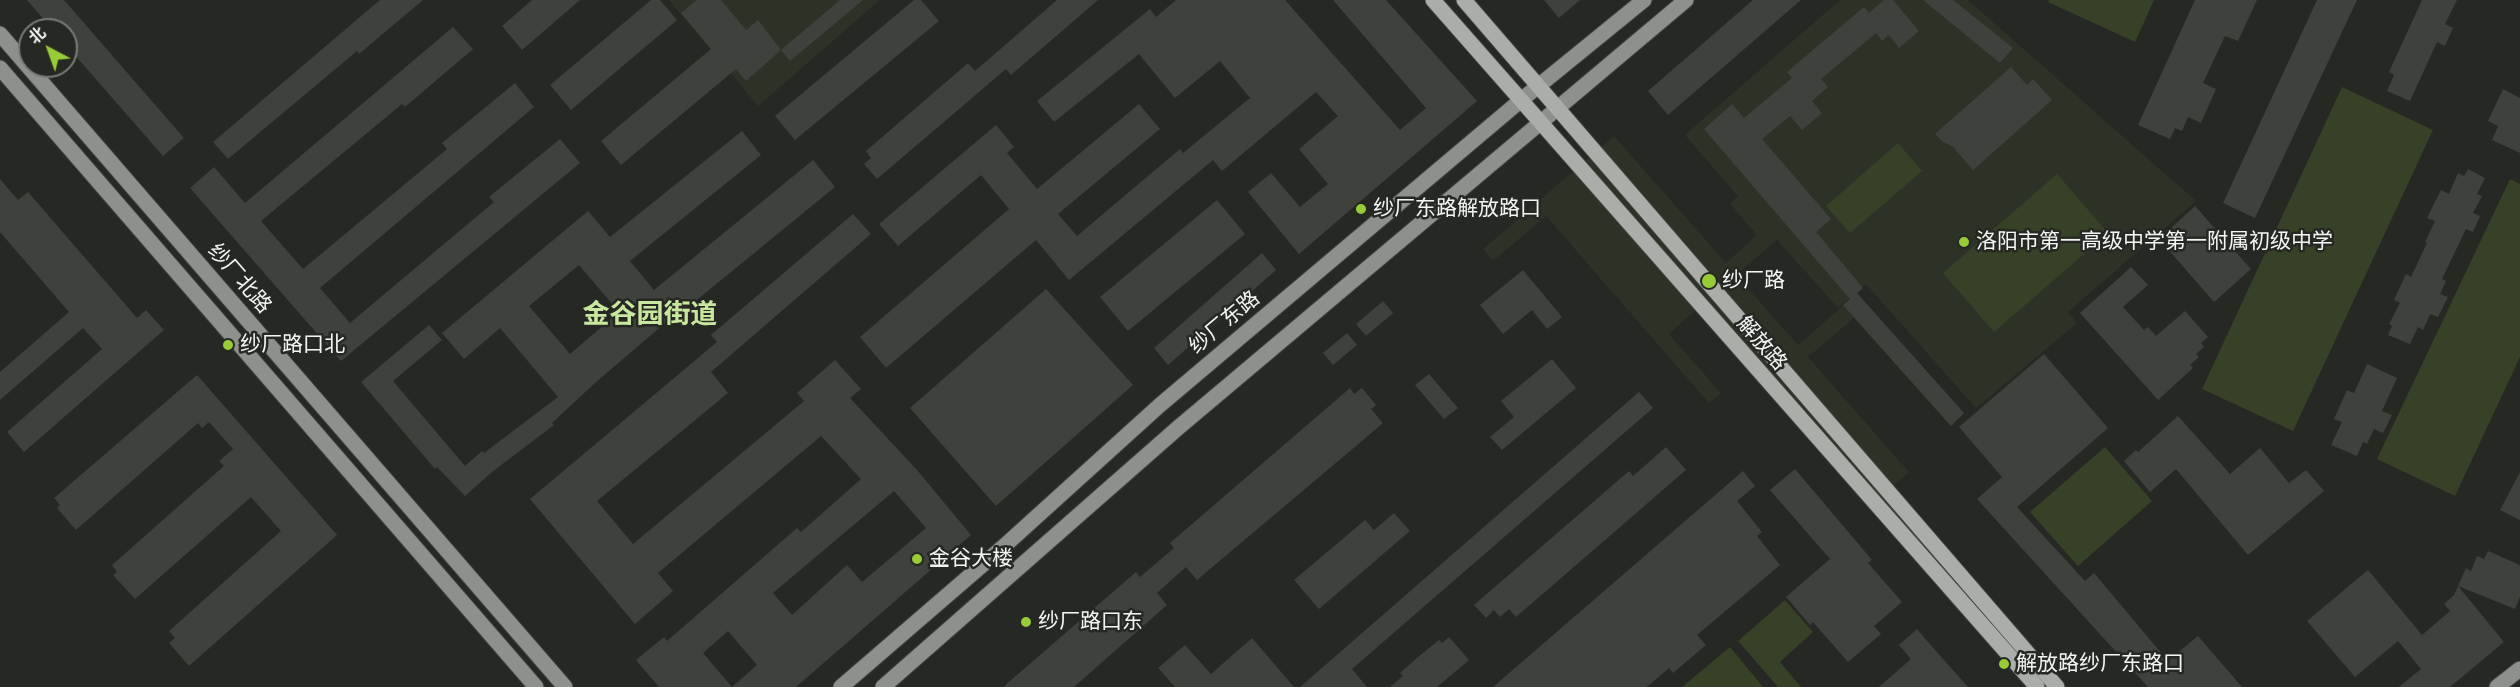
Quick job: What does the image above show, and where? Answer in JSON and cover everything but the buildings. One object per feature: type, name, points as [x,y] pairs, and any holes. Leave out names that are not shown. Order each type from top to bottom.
[{"type":"main road","name":"解放路","points":[[1433,0],[2037,687]]},
{"type":"main road","name":"解放路","points":[[1464,0],[2057,687]]},
{"type":"main road","name":"纱厂东路","points":[[840,687],[1002,548],[1160,405],[1520,101],[1644,0]]},
{"type":"main road","points":[[884,687],[1179,427],[1686,0]]},
{"type":"main road","name":"纱厂北路","points":[[0,34],[565,687]]},
{"type":"main road","name":"纱厂北路","points":[[0,68],[536,687]]},
{"type":"main road","points":[[2497,687],[2520,669]]},
{"type":"shaded area","points":[[669,0],[880,0],[758,106]]},
{"type":"shaded area","name":"洛阳市第一高级中学第一附属初级中学","points":[[1840,0],[1968,0],[2196,201],[2068,312],[2077,323],[1976,408],[1866,284],[1838,308],[1777,240],[1736,275],[1798,345],[1855,295],[1958,412],[1947,422],[1854,318],[1808,357],[1909,472],[1873,503],[1700,306],[1669,334],[1721,393],[1709,403],[1546,216],[1493,261],[1483,249],[1614,136],[1726,263],[1757,235],[1730,204],[1738,196],[1685,135]]},
{"type":"green space","points":[[2049,0],[2154,0],[2135,42],[2048,2]]},
{"type":"green space","points":[[2342,87],[2433,130],[2293,431],[2202,389]]},
{"type":"green space","points":[[1898,143],[1922,171],[1850,233],[1826,206]]},
{"type":"green space","points":[[2057,174],[2108,233],[1994,332],[1943,273]]},
{"type":"green space","points":[[2510,179],[2520,184],[2520,357],[2455,496],[2377,459]]},
{"type":"green space","points":[[2105,447],[2152,501],[2078,566],[2030,512]]},
{"type":"green space","points":[[1785,600],[1813,632],[1780,662],[1801,687],[1778,687],[1738,641]]},
{"type":"green space","points":[[1730,647],[1763,687],[1682,687]]},
{"type":"place","name":"纱厂东路解放路口","points":[[1361,209]]},
{"type":"place","name":"洛阳市第一高级中学第一附属初级中学","points":[[1964,242]]},
{"type":"place","name":"纱厂路","points":[[1709,281]]},
{"type":"place","name":"纱厂路口北","points":[[228,345]]},
{"type":"place","name":"金谷大楼","points":[[917,559]]},
{"type":"place","name":"纱厂路口东","points":[[1026,622]]},
{"type":"place","name":"解放路纱厂东路口","points":[[2004,664]]},
{"type":"district","name":"金谷园街道","points":[[650,316]]}]
